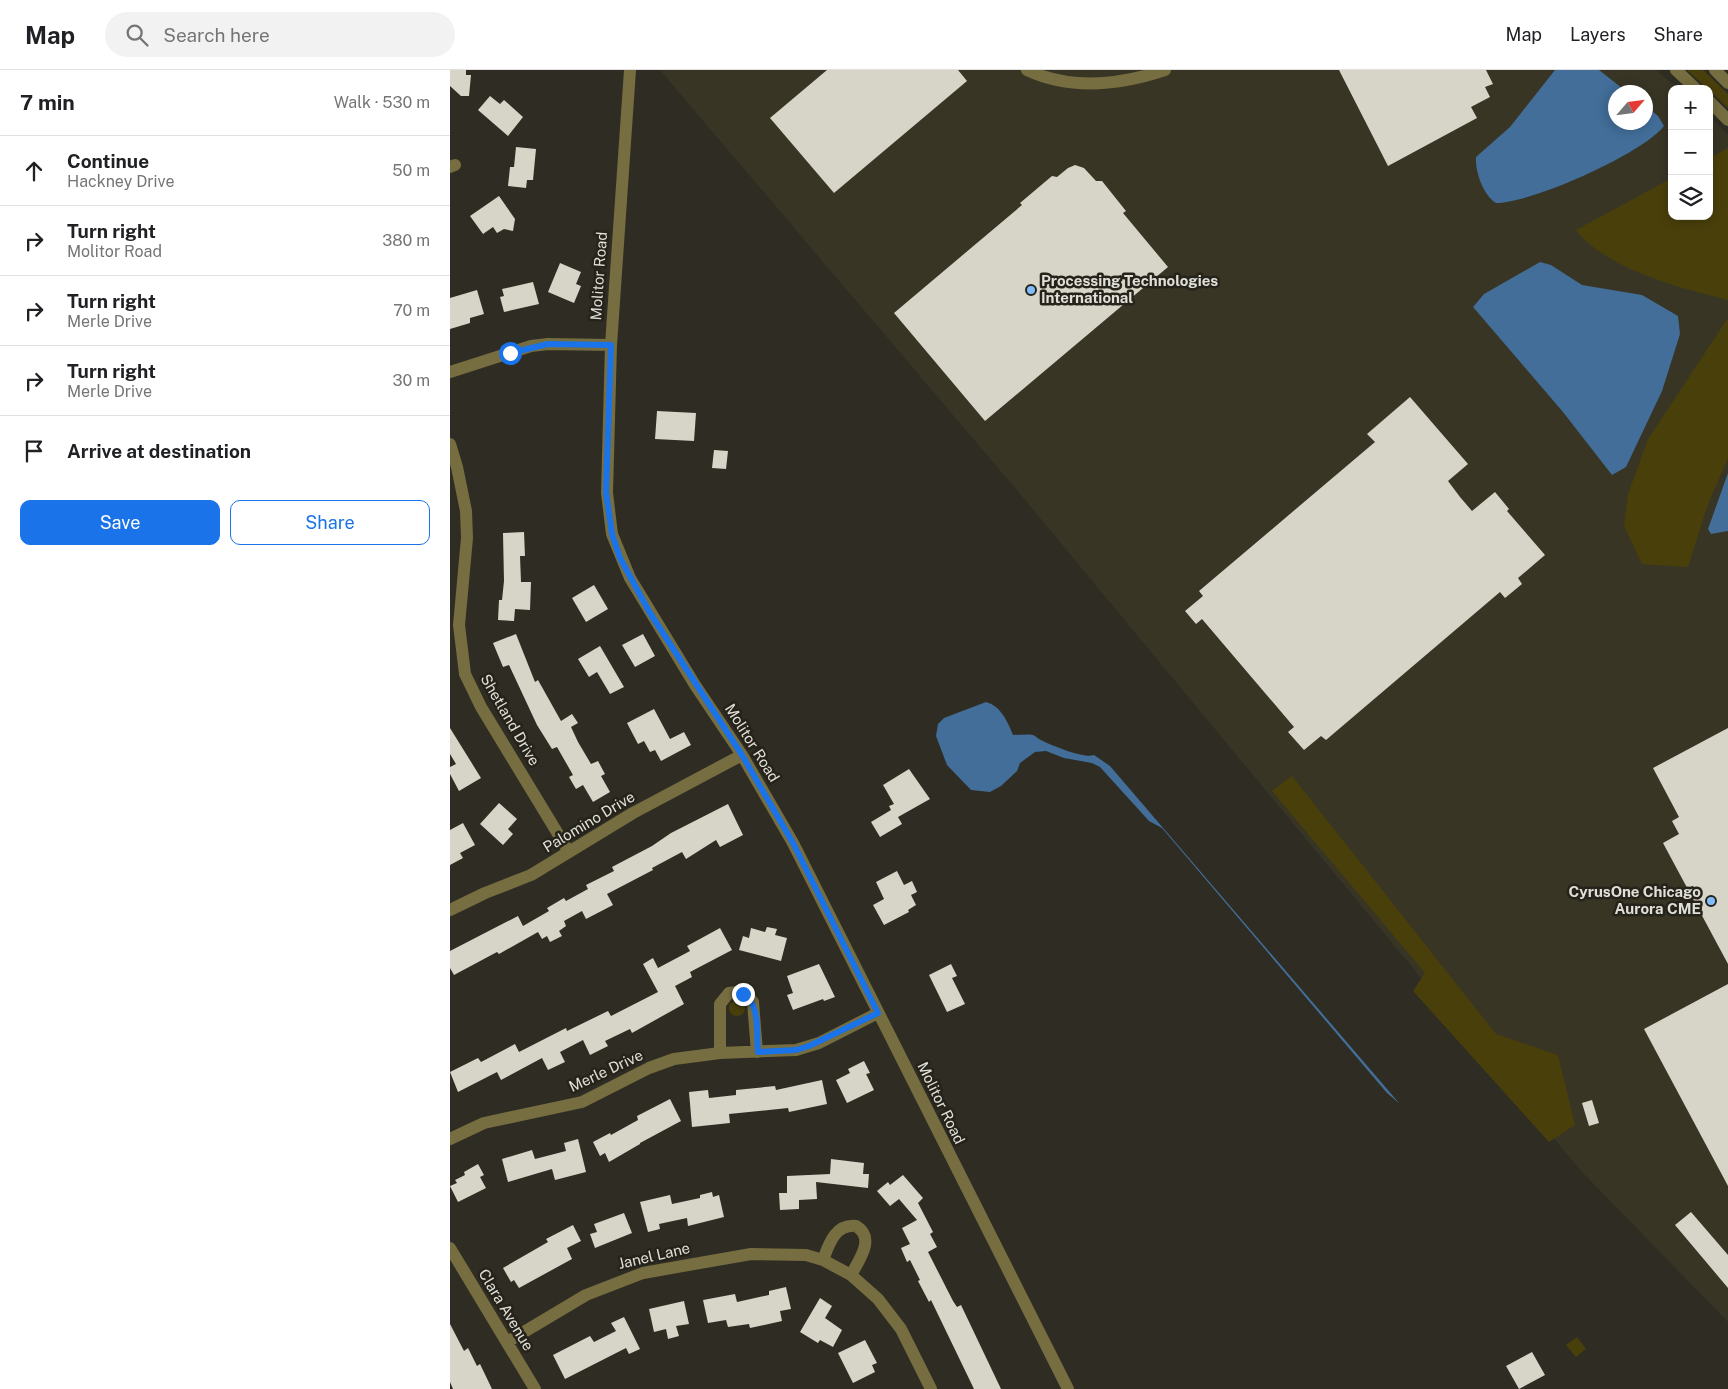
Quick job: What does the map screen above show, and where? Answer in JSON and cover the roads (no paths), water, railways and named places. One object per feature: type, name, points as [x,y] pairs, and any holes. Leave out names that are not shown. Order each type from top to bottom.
[{"type":"street","name":"Molitor Road","points":[[630,70],[611,345],[606,492],[612,534],[630,578],[642,599],[742,755],[793,843],[1068,1389]]},
{"type":"street","points":[[1026,70],[1047,78],[1091,84],[1130,80],[1165,70]]},
{"type":"street","points":[[1676,70],[1692,85]]},
{"type":"street","points":[[1715,70],[1728,83]]},
{"type":"street","points":[[1713,105],[1728,120]]},
{"type":"street","points":[[450,372],[531,346],[548,344],[611,345]]},
{"type":"street","name":"Shetland Drive","points":[[450,444],[466,511],[467,538],[459,625],[465,674],[481,708],[569,852]]},
{"type":"street","name":"Palomino Drive","points":[[450,910],[485,893],[532,875],[633,813],[742,755]]},
{"type":"street","points":[[720,1053],[720,1004],[729,993],[736,992],[749,997],[753,1002],[758,1052]]},
{"type":"street","name":"Merle Drive","points":[[450,1139],[484,1123],[582,1102],[649,1068],[674,1059],[720,1053],[796,1050],[809,1046],[878,1013]]},
{"type":"street","points":[[823,1260],[836,1232],[842,1227],[856,1226],[864,1234],[866,1246],[851,1275]]},
{"type":"street","name":"Clara Avenue","points":[[450,1248],[535,1389]]},
{"type":"street","name":"Janel Lane","points":[[507,1342],[586,1295],[643,1273],[751,1254],[785,1253],[823,1260],[851,1275],[878,1299],[895,1320],[930,1389]]},
{"type":"water","points":[[1555,70],[1599,70],[1618,85],[1608,85],[1608,130],[1653,130],[1653,112],[1664,126],[1634,150],[1585,175],[1534,195],[1513,201],[1496,203],[1484,189],[1477,169],[1476,157],[1510,127]]},
{"type":"water","points":[[1540,262],[1551,265],[1582,285],[1642,295],[1678,316],[1680,334],[1662,391],[1626,467],[1612,475],[1563,412],[1473,307],[1484,294]]},
{"type":"water","points":[[1728,473],[1728,531],[1711,534],[1708,529]]},
{"type":"water","points":[[986,702],[1000,711],[1013,735],[1033,735],[1054,746],[1069,751],[1090,756],[1094,755],[1110,766],[1399,1103],[1387,1093],[1162,828],[1149,821],[1100,767],[1092,763],[1064,758],[1046,751],[1035,752],[1020,763],[1017,771],[1001,786],[990,792],[971,790],[947,765],[936,736],[938,724],[944,718]]},
{"type":"place","name":"Processing Technologies International","points":[[1031,290]]},
{"type":"place","name":"CyrusOne Chicago Aurora CME","points":[[1711,901]]}]
